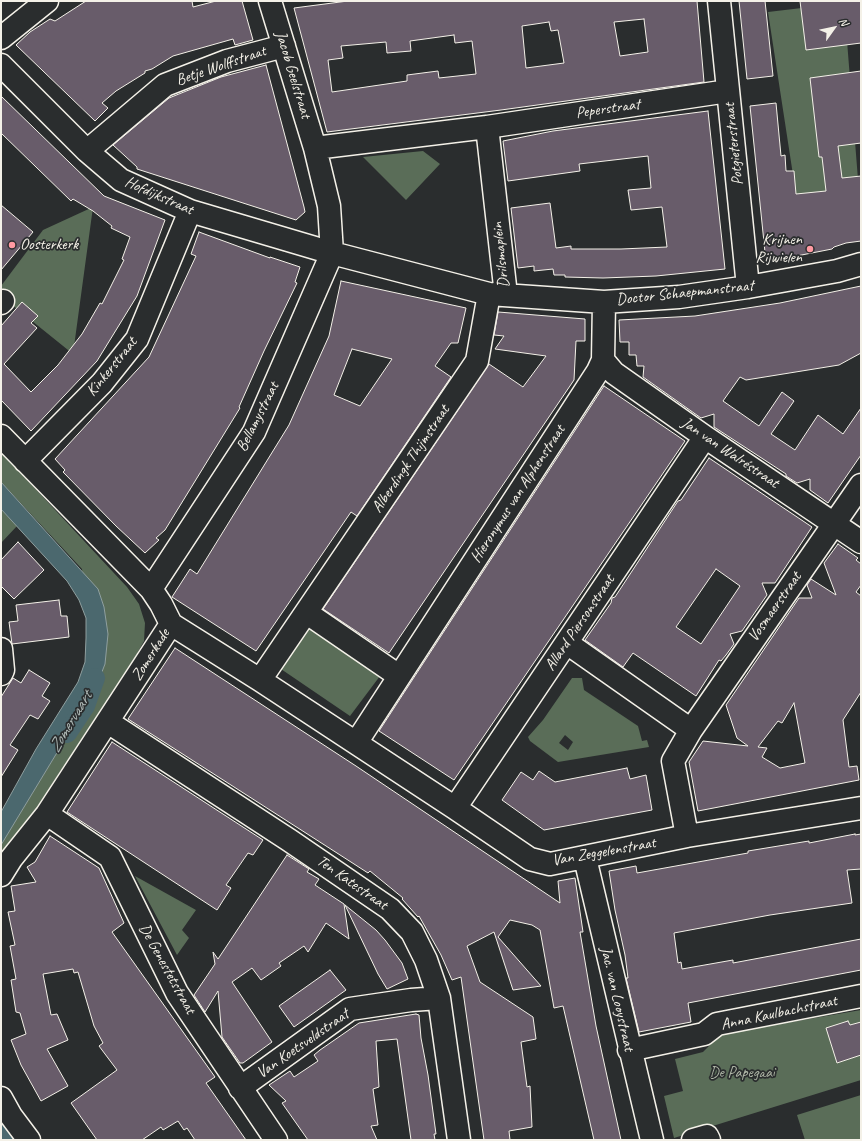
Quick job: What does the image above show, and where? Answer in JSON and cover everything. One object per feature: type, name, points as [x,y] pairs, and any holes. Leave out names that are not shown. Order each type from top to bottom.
[{"type":"street","points":[[1,38],[47,1]]},
{"type":"street","name":"Jacob Geelstraat","points":[[270,1],[316,148]]},
{"type":"street","name":"Potgieterstraat","points":[[719,1],[748,287]]},
{"type":"street","name":"Betje Wolffstraat","points":[[87,151],[165,85],[227,60],[284,46]]},
{"type":"street","name":"Hofdijkstraat","points":[[1,65],[87,151],[120,180],[190,211],[332,253]]},
{"type":"street","name":"Peperstraat","points":[[487,127],[728,91]]},
{"type":"street","points":[[332,253],[329,206],[316,148],[487,127]]},
{"type":"street","name":"Drilsmaplein","points":[[332,253],[498,295],[487,127]]},
{"type":"street","name":"Kinkerstraat","points":[[25,461],[102,383],[137,339],[190,211]]},
{"type":"street","name":"Bellamystraat","points":[[151,589],[254,432],[332,253]]},
{"type":"street","name":"Doctor Schaepmanstraat","points":[[498,295],[604,302],[679,297],[748,287],[837,271],[861,264]]},
{"type":"street","name":"Alberdingk Thijmstraat","points":[[307,613],[477,360],[498,295]]},
{"type":"street","name":"Hieronymus van Alphenstraat","points":[[399,676],[598,371],[603,360],[604,302]]},
{"type":"street","name":"Jan van Walréstraat","points":[[603,360],[614,373],[705,437],[861,542]]},
{"type":"street","name":"Zomerkade","points":[[1,436],[151,589],[161,604],[171,624],[47,814],[1,874]]},
{"type":"street","name":"Allard Piersonstraat","points":[[455,808],[705,437]]},
{"type":"street","name":"Vosmaerstraat","points":[[687,836],[673,761],[691,730],[861,485]]},
{"type":"street","points":[[260,680],[307,613],[399,676],[356,743]]},
{"type":"street","name":"Van Zeggelenstraat","points":[[171,624],[260,680],[530,859],[550,864],[687,836],[861,808]]},
{"type":"street","points":[[567,643],[691,730]]},
{"type":"street","points":[[1,649],[3,670],[1,674]]},
{"type":"street","name":"Ten Katestraat","points":[[108,722],[289,840],[390,909],[412,932],[426,960],[439,998],[459,1140]]},
{"type":"street","name":"De Genestetstraat","points":[[47,814],[110,857],[177,993],[276,1140]]},
{"type":"street","name":"Jac. van Looystraat","points":[[585,858],[629,1050],[652,1140]]},
{"type":"street","name":"Anna Kaulbachstraat","points":[[629,1050],[704,1034],[717,1024],[861,996]]},
{"type":"street","name":"Van Koetsveldstraat","points":[[240,1088],[350,1009],[411,1000],[439,998]]},
{"type":"street","points":[[1,1098],[10,1116],[29,1140]]},
{"type":"street","points":[[693,1140],[707,1136],[709,1140]]},
{"type":"green space","points":[[844,3],[859,192],[797,201],[768,12]]},
{"type":"green space","points":[[423,151],[440,164],[406,200],[363,157]]},
{"type":"green space","points":[[93,207],[73,354],[1,296],[1,286],[43,230]]},
{"type":"green space","points":[[1,452],[127,587],[139,604],[145,623],[144,641],[121,683],[94,725],[59,773],[1,866],[1,845],[3,841],[95,690],[82,569],[1,482]]},
{"type":"green space","points":[[1,509],[17,526],[1,543]]},
{"type":"green space","points":[[307,627],[380,676],[350,716],[278,667]]},
{"type":"green space","points":[[572,678],[582,678],[584,690],[638,726],[642,741],[647,740],[649,747],[558,762],[530,741],[528,737],[543,720]],"holes":[[[565,735],[573,742],[568,750],[559,743]]]},
{"type":"green space","points":[[135,876],[196,910],[182,930],[189,938],[177,955]]},
{"type":"green space","name":"De Papegaai","points":[[861,1010],[861,1080],[674,1138],[664,1096],[683,1091],[675,1059],[703,1052],[721,1034]]},
{"type":"green space","points":[[861,1095],[861,1140],[805,1140],[797,1115]]},
{"type":"water","points":[[1,482],[98,589],[104,607],[108,634],[105,664],[95,690],[1,845],[1,812],[36,749],[78,682],[85,662],[86,618],[79,600],[67,581],[1,509]]},
{"type":"water","points":[[1,1122],[14,1140],[1,1140]]},
{"type":"building","points":[[86,1],[192,1],[193,7],[216,1],[242,1],[253,40],[235,45],[233,39],[173,56],[152,69],[145,71],[145,73],[116,91],[102,103],[108,108],[95,121],[16,45],[30,32],[50,19],[55,21]]},
{"type":"building","points":[[348,1],[697,1],[704,82],[327,132],[294,8]],"holes":[[[644,19],[648,52],[620,56],[614,22]],[[549,22],[551,31],[558,30],[564,63],[526,68],[522,26]],[[454,35],[455,43],[472,41],[476,74],[439,78],[438,71],[407,75],[407,81],[332,92],[328,60],[343,58],[341,46],[386,42],[387,53],[411,51],[410,41]]]},
{"type":"building","points":[[739,1],[765,1],[773,76],[747,79]]},
{"type":"building","points":[[800,1],[861,1],[861,43],[806,50]]},
{"type":"building","points":[[266,65],[305,212],[296,220],[137,169],[137,167],[113,145],[169,98],[221,77]]},
{"type":"building","points":[[861,71],[861,143],[838,146],[842,178],[861,176],[861,241],[846,243],[832,249],[766,262],[750,106],[776,103],[781,156],[785,155],[786,171],[794,171],[796,194],[826,191],[822,157],[819,157],[810,78]]},
{"type":"building","points":[[1,96],[104,196],[165,220],[137,296],[97,361],[31,431],[1,400],[1,326],[22,302],[38,316],[31,323],[37,328],[4,364],[31,392],[58,365],[82,334],[100,303],[102,304],[124,260],[122,259],[130,237],[111,228],[112,226],[93,211],[73,199],[71,201],[1,133]]},
{"type":"building","points":[[708,111],[725,269],[656,276],[603,278],[565,277],[565,275],[554,275],[553,269],[534,271],[534,266],[518,268],[511,208],[550,203],[556,248],[571,246],[571,249],[667,247],[662,207],[631,210],[628,190],[651,188],[648,156],[579,164],[580,171],[508,181],[503,141],[553,131]]},
{"type":"building","name":"Oosterkerk","points":[[1,205],[33,232],[1,270]]},
{"type":"building","points":[[199,232],[270,258],[300,267],[295,282],[297,283],[264,351],[239,407],[240,408],[165,530],[156,538],[159,540],[145,553],[63,472],[65,470],[55,459],[149,357],[196,256],[191,254]]},
{"type":"building","points":[[341,281],[466,308],[458,343],[451,343],[435,366],[451,377],[357,516],[351,512],[256,651],[172,597],[190,569],[197,574],[289,425],[329,336]],"holes":[[[352,349],[392,359],[360,406],[334,395]]]},
{"type":"building","points":[[861,286],[861,353],[839,365],[746,380],[740,377],[723,401],[759,426],[782,392],[794,401],[771,434],[795,450],[818,415],[843,434],[861,408],[861,455],[828,503],[810,490],[810,479],[797,483],[786,476],[786,474],[714,427],[714,414],[701,418],[643,377],[644,366],[637,366],[636,355],[629,355],[629,342],[620,342],[619,320],[695,316],[780,303]]},
{"type":"building","points":[[498,312],[585,319],[585,341],[576,341],[574,380],[389,653],[323,609],[489,364],[523,387],[546,356],[495,349],[504,336],[494,335]]},
{"type":"building","points":[[604,386],[685,441],[454,780],[379,731]]},
{"type":"building","points":[[709,458],[812,527],[775,583],[762,583],[767,595],[742,631],[730,634],[734,644],[721,661],[719,660],[696,696],[633,653],[623,667],[585,640],[678,501],[681,500]],"holes":[[[716,569],[740,586],[701,644],[676,627]]]},
{"type":"building","points":[[18,542],[44,570],[14,599],[1,586],[1,560]]},
{"type":"building","points":[[838,544],[858,558],[856,560],[861,564],[861,585],[856,592],[861,596],[861,692],[843,720],[849,767],[857,766],[859,780],[698,811],[689,762],[703,741],[748,746],[737,738],[726,705],[799,598],[812,598],[807,585],[811,579],[836,595],[824,563]],"holes":[[[794,703],[805,763],[780,768],[762,757],[767,748],[758,747],[778,721],[782,723]]]},
{"type":"building","points":[[59,600],[61,616],[67,616],[69,637],[12,644],[9,622],[18,621],[16,605]]},
{"type":"building","points":[[175,648],[356,766],[560,903],[558,881],[575,878],[583,932],[580,932],[596,1026],[621,1140],[594,1140],[563,1006],[554,1008],[540,930],[532,925],[510,920],[498,937],[541,986],[513,990],[494,932],[467,946],[480,982],[533,1017],[536,1039],[521,1042],[527,1087],[530,1086],[532,1127],[509,1131],[510,1140],[484,1140],[461,977],[452,980],[441,955],[419,916],[418,917],[402,899],[403,898],[370,871],[368,873],[128,719]]},
{"type":"building","points":[[29,670],[50,683],[42,696],[50,701],[38,719],[30,715],[10,745],[18,750],[1,777],[1,697],[13,678],[21,683]]},
{"type":"building","points":[[112,742],[263,840],[253,855],[248,853],[226,885],[231,888],[217,910],[67,812]]},
{"type":"building","points":[[627,768],[630,779],[646,775],[652,810],[544,830],[502,800],[521,772],[533,780],[539,771],[555,782]]},
{"type":"building","points":[[861,834],[861,869],[847,870],[852,903],[770,915],[674,933],[678,963],[681,962],[682,969],[733,960],[733,963],[861,939],[861,970],[688,1003],[691,1022],[639,1032],[626,978],[628,978],[625,955],[615,910],[609,871],[636,866],[637,873],[748,853],[748,851],[809,841],[809,843]]},
{"type":"building","points":[[50,836],[99,868],[124,923],[112,932],[215,1077],[206,1083],[246,1140],[195,1140],[187,1128],[184,1130],[178,1121],[163,1130],[161,1127],[142,1140],[97,1140],[71,1103],[117,1070],[99,1046],[103,1043],[94,1026],[78,972],[74,973],[73,969],[43,974],[51,1015],[57,1014],[68,1040],[47,1049],[68,1086],[41,1101],[21,1065],[11,1040],[26,1034],[20,1013],[16,1012],[11,980],[16,979],[10,946],[15,945],[8,912],[15,911],[11,886],[36,882],[27,867],[35,862]]},
{"type":"building","points":[[287,855],[309,869],[307,872],[319,879],[315,885],[344,904],[349,939],[326,923],[308,952],[304,946],[279,963],[281,966],[261,980],[252,968],[232,982],[272,1042],[243,1063],[240,1063],[222,1037],[218,991],[205,1012],[194,995],[215,964],[213,952],[218,959]]},
{"type":"building","points":[[345,905],[376,930],[385,940],[402,963],[408,979],[387,989],[378,974]]},
{"type":"building","points":[[330,970],[346,990],[294,1027],[279,1006]]},
{"type":"building","points":[[416,1014],[419,1015],[421,1038],[428,1075],[436,1134],[434,1134],[435,1140],[411,1140],[397,1039],[376,1041],[379,1087],[373,1089],[378,1125],[371,1126],[377,1140],[308,1140],[282,1103],[286,1101],[269,1085],[290,1071],[294,1077],[318,1061],[314,1055],[359,1023]]},
{"type":"building","points":[[848,1021],[850,1025],[861,1022],[861,1055],[837,1063],[826,1028]]},
{"type":"waterway","name":"Zomervaart","points":[[67,733],[85,706],[95,678]]},
{"type":"place","name":"Oosterkerk","points":[[12,245]]},
{"type":"place","name":"Krijnen Rijwielen","points":[[810,249]]}]
